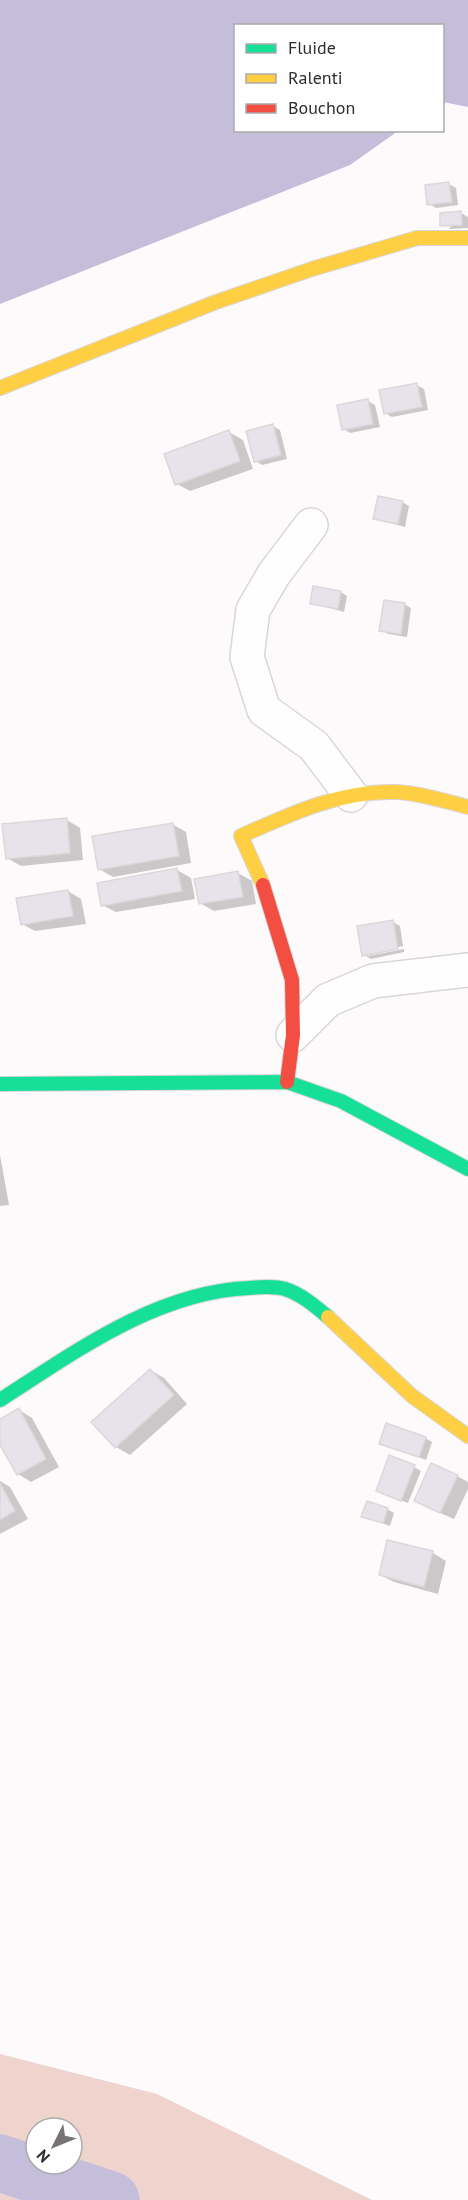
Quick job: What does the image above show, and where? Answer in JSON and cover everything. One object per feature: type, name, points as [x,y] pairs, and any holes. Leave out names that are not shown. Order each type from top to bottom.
[{"type":"main road","points":[[0,388],[216,302],[312,269],[417,238],[468,238]]},
{"type":"main road","points":[[287,1082],[292,1035],[292,980],[258,869],[241,836],[306,807],[351,795],[396,792],[468,807]]},
{"type":"main road","points":[[0,1084],[287,1082],[340,1101],[468,1169]]},
{"type":"main road","points":[[0,1400],[61,1361],[165,1304],[241,1286],[285,1289],[325,1314],[409,1391],[453,1428],[468,1436]]},
{"type":"street","points":[[311,525],[274,574],[253,610],[247,657],[264,710],[314,746],[351,795]]},
{"type":"street","points":[[292,1035],[327,1000],[373,981],[468,970]]},
{"type":"shaded area","points":[[0,0],[468,0],[468,107],[444,102],[444,24],[234,24],[234,132],[397,132],[350,165],[0,304]]},
{"type":"shaded area","points":[[0,2054],[157,2094],[372,2200],[0,2200]]},
{"type":"building","points":[[449,182],[452,202],[427,205],[425,185]]},
{"type":"building","points":[[461,211],[462,225],[440,226],[440,213]]},
{"type":"building","points":[[417,383],[422,407],[384,414],[379,390]]},
{"type":"building","points":[[368,399],[373,424],[342,430],[337,405]]},
{"type":"building","points":[[273,424],[281,455],[254,462],[246,431]]},
{"type":"building","points":[[229,430],[240,461],[175,485],[164,454]]},
{"type":"building","points":[[378,496],[403,501],[398,524],[373,519]]},
{"type":"building","points":[[313,586],[341,591],[338,609],[310,604]]},
{"type":"building","points":[[384,600],[405,603],[401,634],[379,631]]},
{"type":"building","points":[[67,818],[70,853],[6,859],[2,824]]},
{"type":"building","points":[[173,823],[179,856],[98,870],[92,836]]},
{"type":"building","points":[[177,868],[182,891],[101,906],[97,883]]},
{"type":"building","points":[[238,871],[243,897],[199,904],[194,879]]},
{"type":"building","points":[[68,890],[73,916],[21,925],[16,898]]},
{"type":"building","points":[[393,920],[398,949],[362,956],[357,926]]},
{"type":"building","points":[[150,1369],[174,1395],[115,1448],[91,1422]]},
{"type":"building","points":[[19,1408],[46,1459],[17,1475],[0,1445],[0,1419]]},
{"type":"building","points":[[386,1423],[426,1437],[419,1457],[379,1444]]},
{"type":"building","points":[[389,1455],[415,1465],[401,1501],[376,1491]]},
{"type":"building","points":[[431,1463],[458,1475],[440,1513],[414,1501]]},
{"type":"building","points":[[0,1483],[15,1511],[0,1520]]},
{"type":"building","points":[[367,1501],[388,1508],[383,1523],[361,1517]]},
{"type":"building","points":[[387,1540],[433,1551],[424,1587],[379,1575]]},
{"type":"waterway","points":[[0,2163],[111,2200]]},
{"type":"traffic: fast","points":[[0,1084],[287,1082],[341,1101],[468,1169]]},
{"type":"traffic: fast","points":[[0,1400],[87,1345],[149,1313],[181,1300],[215,1292],[258,1287],[281,1288],[302,1297],[328,1317]]},
{"type":"traffic: slow","points":[[0,388],[216,302],[312,269],[417,238],[468,238]]},
{"type":"traffic: slow","points":[[263,885],[241,836],[297,812],[336,799],[376,792],[414,794],[468,807]]},
{"type":"traffic: slow","points":[[328,1317],[412,1396],[468,1436]]},
{"type":"traffic: jam","points":[[263,885],[292,980],[293,1035],[287,1082]]}]
